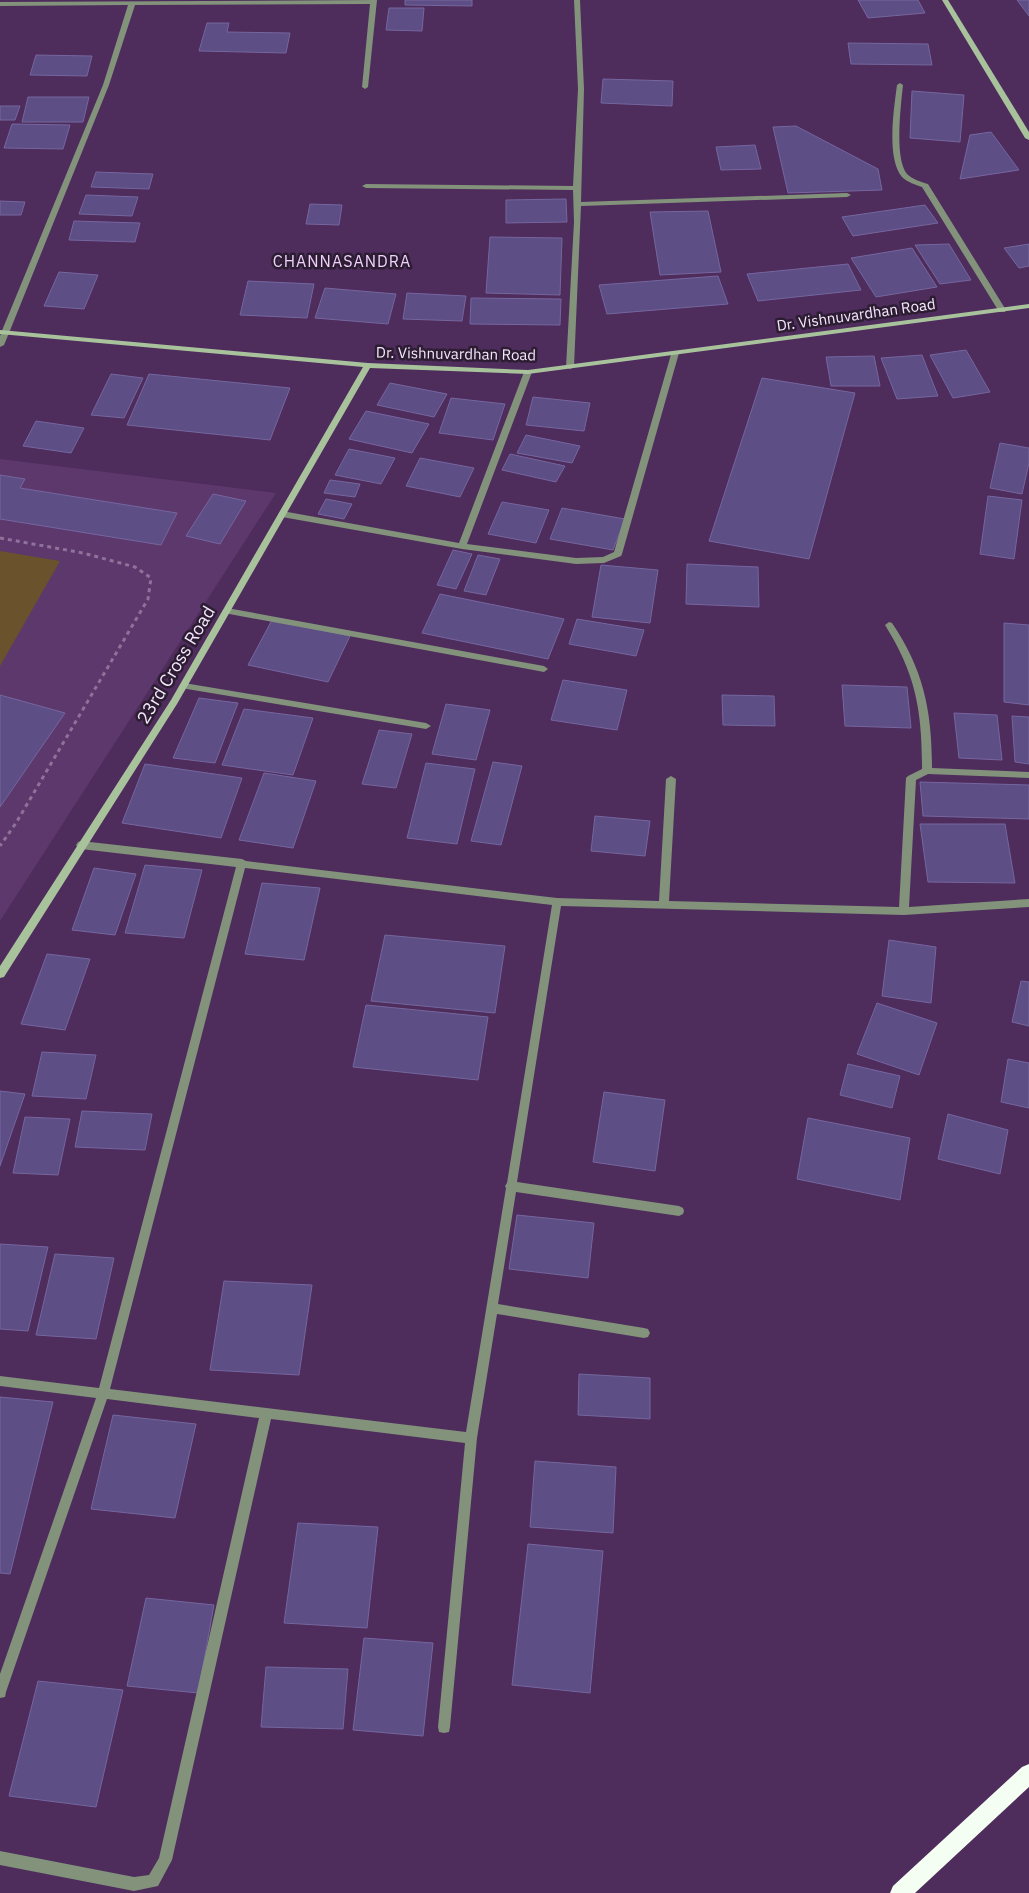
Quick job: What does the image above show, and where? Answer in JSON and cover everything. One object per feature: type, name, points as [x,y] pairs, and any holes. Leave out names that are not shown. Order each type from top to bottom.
[{"type":"highway","points":[[900,1893],[1029,1774]]},
{"type":"street","points":[[570,367],[581,89],[578,0]]},
{"type":"street","points":[[945,0],[1029,138]]},
{"type":"street","points":[[0,4],[374,1],[365,87]]},
{"type":"street","points":[[0,345],[3,332],[106,85],[132,4]]},
{"type":"street","points":[[900,85],[897,159],[904,174],[925,186],[966,255],[1002,310]]},
{"type":"street","points":[[366,186],[577,188]]},
{"type":"street","points":[[577,204],[847,195]]},
{"type":"street","name":"Dr. Vishnuvardhan Road","points":[[3,332],[368,365],[528,372],[1029,306]]},
{"type":"street","points":[[282,514],[462,546],[576,561],[604,560],[618,554],[675,353]]},
{"type":"street","name":"23rd Cross Road","points":[[0,974],[81,844],[184,686],[368,365]]},
{"type":"street","points":[[462,546],[528,372]]},
{"type":"street","points":[[227,610],[544,669]]},
{"type":"street","points":[[890,625],[910,662],[918,688],[926,722],[928,771]]},
{"type":"street","points":[[184,686],[426,726]]},
{"type":"street","points":[[904,911],[911,778],[928,771],[1029,775]]},
{"type":"street","points":[[664,904],[671,779]]},
{"type":"street","points":[[81,844],[557,902],[904,911],[1029,903]]},
{"type":"street","points":[[0,1692],[103,1394],[242,863]]},
{"type":"street","points":[[444,1727],[471,1438],[557,902]]},
{"type":"street","points":[[510,1186],[679,1211]]},
{"type":"street","points":[[491,1308],[644,1333]]},
{"type":"street","points":[[0,1381],[471,1438]]},
{"type":"street","points":[[0,1858],[133,1889],[153,1881],[164,1860],[266,1414]]},
{"type":"path","points":[[0,538],[83,553],[136,567],[151,578],[148,599],[16,823],[0,846]]},
{"type":"shaded area","points":[[0,459],[276,493],[0,921]]},
{"type":"shaded area","points":[[0,551],[60,561],[0,666]]},
{"type":"building","points":[[405,0],[472,0],[472,6],[405,5]]},
{"type":"building","points":[[858,0],[918,0],[925,13],[868,18]]},
{"type":"building","points":[[1017,0],[1029,0],[1029,16]]},
{"type":"building","points":[[389,8],[424,8],[422,31],[386,30]]},
{"type":"building","points":[[207,23],[229,23],[227,32],[290,33],[286,53],[199,51]]},
{"type":"building","points":[[848,43],[928,44],[932,65],[851,64]]},
{"type":"building","points":[[36,55],[92,56],[87,76],[30,75]]},
{"type":"building","points":[[603,79],[673,81],[672,106],[601,103]]},
{"type":"building","points":[[912,91],[964,95],[960,142],[910,138]]},
{"type":"building","points":[[28,97],[89,97],[83,122],[22,122]]},
{"type":"building","points":[[0,106],[20,106],[15,120],[0,120]]},
{"type":"building","points":[[12,124],[70,125],[63,149],[4,148]]},
{"type":"building","points":[[796,126],[878,169],[882,190],[788,193],[773,127]]},
{"type":"building","points":[[991,132],[1019,170],[960,179],[970,135]]},
{"type":"building","points":[[755,145],[761,169],[721,170],[716,147]]},
{"type":"building","points":[[96,172],[153,174],[149,189],[91,187]]},
{"type":"building","points":[[86,195],[138,197],[132,216],[79,214]]},
{"type":"building","points":[[566,199],[567,222],[506,223],[506,200]]},
{"type":"building","points":[[0,201],[25,202],[21,215],[0,215]]},
{"type":"building","points":[[310,204],[342,205],[339,225],[306,224]]},
{"type":"building","points":[[925,205],[938,223],[853,236],[842,217]]},
{"type":"building","points":[[708,211],[721,272],[660,275],[650,212]]},
{"type":"building","points":[[74,221],[140,223],[135,242],[69,240]]},
{"type":"building","points":[[490,237],[562,238],[560,295],[486,293]]},
{"type":"building","points":[[949,244],[971,280],[940,284],[915,245]]},
{"type":"building","points":[[1029,244],[1029,266],[1019,268],[1004,248]]},
{"type":"building","points":[[912,248],[937,287],[876,297],[851,258]]},
{"type":"building","points":[[848,264],[861,290],[758,301],[747,274]]},
{"type":"building","points":[[59,272],[98,275],[84,309],[44,306]]},
{"type":"building","points":[[718,276],[728,304],[607,314],[599,285]]},
{"type":"building","points":[[248,281],[314,284],[307,318],[240,315]]},
{"type":"building","points":[[325,288],[396,294],[388,324],[315,318]]},
{"type":"building","points":[[407,293],[466,296],[462,321],[403,319]]},
{"type":"building","points":[[471,298],[561,299],[560,325],[470,324]]},
{"type":"building","points":[[966,350],[990,392],[953,398],[930,355]]},
{"type":"building","points":[[922,355],[938,396],[897,399],[881,358]]},
{"type":"building","points":[[874,356],[880,386],[831,386],[826,357]]},
{"type":"building","points":[[111,374],[143,378],[124,418],[91,415]]},
{"type":"building","points":[[149,374],[290,388],[270,440],[127,425]]},
{"type":"building","points":[[762,378],[855,393],[809,559],[709,541]]},
{"type":"building","points":[[390,383],[447,394],[434,417],[377,405]]},
{"type":"building","points":[[533,397],[590,403],[584,431],[526,425]]},
{"type":"building","points":[[451,398],[505,404],[493,440],[439,433]]},
{"type":"building","points":[[366,411],[429,424],[412,453],[349,439]]},
{"type":"building","points":[[36,421],[84,428],[71,453],[23,446]]},
{"type":"building","points":[[526,435],[580,446],[572,463],[517,453]]},
{"type":"building","points":[[1000,443],[1029,448],[1029,463],[1022,494],[990,488]]},
{"type":"building","points":[[349,449],[395,458],[381,484],[335,475]]},
{"type":"building","points":[[510,454],[565,466],[556,482],[502,470]]},
{"type":"building","points":[[420,458],[474,468],[460,497],[406,486]]},
{"type":"building","points":[[0,475],[25,479],[20,488],[177,513],[161,545],[0,519]]},
{"type":"building","points":[[330,480],[360,484],[355,497],[324,493]]},
{"type":"building","points":[[213,494],[246,501],[220,544],[186,536]]},
{"type":"building","points":[[988,496],[1022,500],[1014,559],[980,554]]},
{"type":"building","points":[[326,499],[352,504],[344,519],[318,514]]},
{"type":"building","points":[[502,502],[549,510],[536,543],[488,534]]},
{"type":"building","points":[[562,508],[625,519],[613,550],[550,539]]},
{"type":"building","points":[[453,550],[472,554],[456,589],[437,585]]},
{"type":"building","points":[[478,555],[500,559],[486,595],[464,591]]},
{"type":"building","points":[[687,564],[758,567],[759,607],[686,604]]},
{"type":"building","points":[[601,565],[658,570],[650,623],[592,617]]},
{"type":"building","points":[[440,594],[564,619],[548,659],[422,633]]},
{"type":"building","points":[[577,619],[644,630],[636,656],[569,644]]},
{"type":"building","points":[[272,620],[350,636],[328,682],[248,665]]},
{"type":"building","points":[[1004,623],[1029,625],[1029,705],[1004,702]]},
{"type":"building","points":[[563,680],[627,690],[617,730],[551,720]]},
{"type":"building","points":[[842,685],[907,687],[911,728],[845,726]]},
{"type":"building","points":[[0,695],[65,713],[0,807]]},
{"type":"building","points":[[722,695],[774,696],[775,726],[723,725]]},
{"type":"building","points":[[199,698],[238,703],[215,763],[173,758]]},
{"type":"building","points":[[446,704],[490,710],[476,760],[432,754]]},
{"type":"building","points":[[244,709],[313,718],[293,775],[222,765]]},
{"type":"building","points":[[954,713],[997,715],[1002,760],[959,758]]},
{"type":"building","points":[[1012,716],[1029,717],[1029,764],[1015,762]]},
{"type":"building","points":[[379,730],[412,734],[396,788],[362,784]]},
{"type":"building","points":[[493,762],[522,766],[501,845],[471,841]]},
{"type":"building","points":[[426,763],[475,769],[457,844],[407,838]]},
{"type":"building","points":[[145,764],[242,778],[221,838],[122,823]]},
{"type":"building","points":[[264,773],[316,781],[293,848],[239,840]]},
{"type":"building","points":[[920,782],[1029,785],[1029,819],[923,816]]},
{"type":"building","points":[[595,816],[650,821],[645,856],[591,851]]},
{"type":"building","points":[[920,824],[1005,824],[1015,883],[928,882]]},
{"type":"building","points":[[145,865],[202,870],[184,938],[125,933]]},
{"type":"building","points":[[94,868],[136,874],[115,935],[72,930]]},
{"type":"building","points":[[262,883],[320,888],[304,960],[245,954]]},
{"type":"building","points":[[385,935],[505,946],[495,1013],[371,1001]]},
{"type":"building","points":[[889,940],[936,947],[931,1003],[882,996]]},
{"type":"building","points":[[47,954],[90,959],[65,1030],[21,1024]]},
{"type":"building","points":[[1021,981],[1029,982],[1029,1026],[1012,1022]]},
{"type":"building","points":[[877,1003],[937,1023],[919,1075],[857,1054]]},
{"type":"building","points":[[366,1005],[488,1017],[478,1080],[353,1067]]},
{"type":"building","points":[[42,1052],[96,1055],[86,1099],[32,1096]]},
{"type":"building","points":[[1008,1059],[1029,1063],[1029,1108],[1001,1102]]},
{"type":"building","points":[[848,1064],[900,1076],[892,1108],[840,1095]]},
{"type":"building","points":[[0,1091],[25,1094],[0,1166]]},
{"type":"building","points":[[604,1092],[665,1100],[655,1171],[593,1162]]},
{"type":"building","points":[[82,1111],[152,1114],[145,1150],[75,1147]]},
{"type":"building","points":[[948,1114],[1008,1130],[1000,1174],[938,1159]]},
{"type":"building","points":[[25,1117],[70,1119],[58,1175],[13,1173]]},
{"type":"building","points":[[808,1118],[910,1138],[900,1200],[797,1179]]},
{"type":"building","points":[[517,1215],[594,1223],[588,1278],[509,1269]]},
{"type":"building","points":[[0,1244],[48,1247],[28,1331],[0,1329]]},
{"type":"building","points":[[55,1254],[114,1258],[96,1339],[36,1335]]},
{"type":"building","points":[[224,1281],[312,1285],[299,1375],[210,1370]]},
{"type":"building","points":[[579,1374],[650,1378],[650,1419],[578,1415]]},
{"type":"building","points":[[0,1397],[53,1402],[10,1574],[0,1573]]},
{"type":"building","points":[[113,1415],[196,1424],[175,1518],[91,1509]]},
{"type":"building","points":[[535,1461],[616,1467],[613,1533],[530,1527]]},
{"type":"building","points":[[298,1523],[378,1527],[367,1628],[284,1623]]},
{"type":"building","points":[[528,1544],[603,1551],[590,1693],[512,1685]]},
{"type":"building","points":[[146,1598],[214,1605],[198,1693],[127,1686]]},
{"type":"building","points":[[364,1638],[433,1643],[423,1736],[353,1730]]},
{"type":"building","points":[[266,1667],[348,1669],[343,1729],[261,1727]]},
{"type":"building","points":[[38,1681],[123,1690],[96,1807],[9,1796]]},
{"type":"district","name":"CHANNASANDRA","points":[[342,261]]}]
